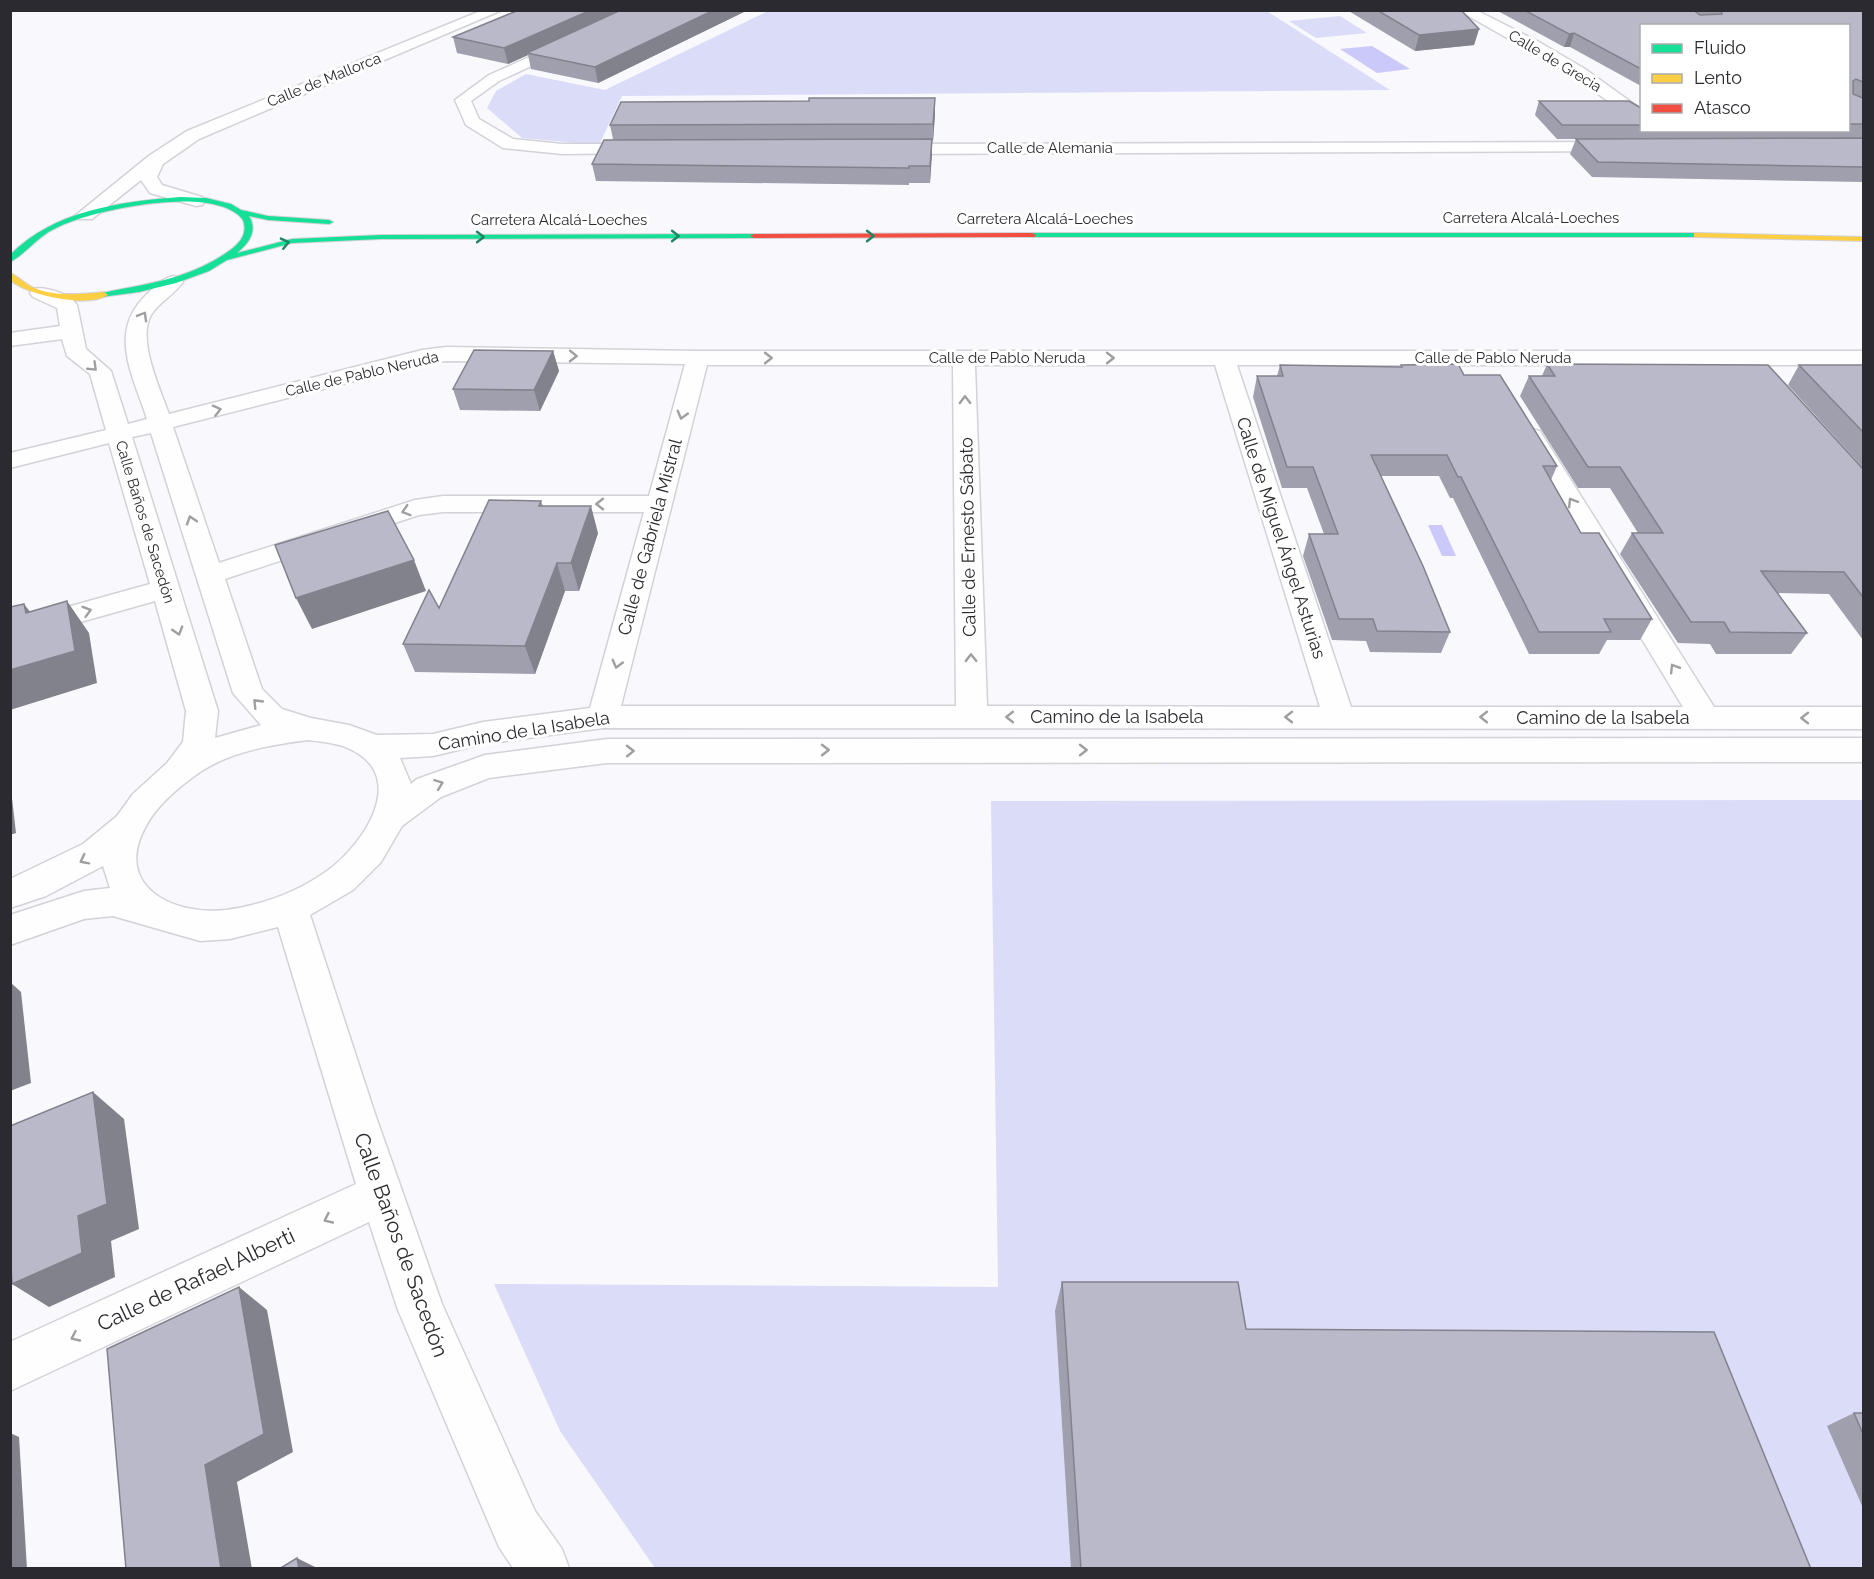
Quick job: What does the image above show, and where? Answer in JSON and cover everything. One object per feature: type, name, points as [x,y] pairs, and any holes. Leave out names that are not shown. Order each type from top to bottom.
[{"type":"main road","points":[[10,240],[38,234],[85,214],[123,205],[161,201],[222,204],[240,212],[268,218],[348,222]]},
{"type":"main road","points":[[10,275],[19,285],[40,293],[68,296],[102,296],[173,282],[204,271],[228,258],[243,245],[250,232],[249,221],[240,212]]},
{"type":"main road","points":[[1840,224],[1863,225]]},
{"type":"main road","points":[[10,260],[20,247],[38,234]]},
{"type":"main road","name":"Carretera Alcalá-Loeches","points":[[228,258],[292,241],[381,237],[1644,234],[1863,239]]},
{"type":"street","name":"Calle de Mallorca","points":[[85,214],[110,198],[156,159],[193,135],[496,10]]},
{"type":"street","points":[[647,10],[494,78],[463,100],[472,122],[509,144],[562,149],[657,149]]},
{"type":"street","name":"Calle de Grecia","points":[[1464,10],[1508,32],[1580,74],[1640,118]]},
{"type":"street","name":"Calle de Alemania","points":[[871,149],[1638,147]]},
{"type":"street","points":[[156,159],[148,177],[156,189],[196,201]]},
{"type":"street","points":[[10,930],[84,905],[113,902],[145,909],[175,922],[212,926],[255,920],[290,908],[340,880],[372,850],[391,817],[396,790],[392,774],[389,766],[372,747],[344,734],[308,729],[271,717],[248,693],[139,359],[136,329],[141,315],[154,298],[173,282]]},
{"type":"street","name":"Calle Baños de Sacedón","points":[[40,293],[67,305],[75,351],[100,371],[202,711],[199,745],[178,772]]},
{"type":"street","points":[[10,340],[72,331]]},
{"type":"street","name":"Calle de Pablo Neruda","points":[[10,462],[430,356],[446,354],[698,358],[1224,359],[1489,368],[1747,357],[1863,358]]},
{"type":"street","points":[[1747,357],[1770,384]]},
{"type":"street","name":"Calle de Gabriela Mistral","points":[[603,717],[698,358]]},
{"type":"street","name":"Calle de Ernesto Sábato","points":[[964,358],[972,717]]},
{"type":"street","name":"Calle de Miguel Ángel Asturias","points":[[1224,359],[1339,717]]},
{"type":"street","points":[[1520,418],[1705,718]]},
{"type":"street","points":[[209,575],[415,508],[443,504],[658,504]]},
{"type":"street","points":[[10,633],[165,589]]},
{"type":"street","name":"Camino de la Isabela","points":[[372,747],[433,745],[483,733],[603,717],[1863,718]]},
{"type":"street","points":[[10,894],[33,886],[95,854],[130,824],[150,797],[178,772],[219,749],[264,734],[308,729]]},
{"type":"street","name":"Camino de la Isabela","points":[[391,817],[429,788],[484,767],[607,751],[1863,750]]},
{"type":"street","points":[[130,824],[120,856],[124,886],[145,909]]},
{"type":"street","name":"Calle Baños de Sacedón","points":[[290,908],[381,1194],[421,1310],[517,1529],[543,1569]]},
{"type":"street","name":"Calle de Rafael Alberti","points":[[10,1367],[381,1194]]},
{"type":"shaded area","points":[[770,10],[1267,11],[1390,90],[622,96],[599,145],[522,138],[487,108],[496,91],[526,74],[605,90]]},
{"type":"shaded area","points":[[1340,16],[1367,33],[1316,38],[1289,21]]},
{"type":"shaded area","points":[[1863,800],[1863,1568],[655,1568],[560,1431],[494,1284],[998,1287],[991,801]]},
{"type":"water","points":[[1372,46],[1410,69],[1377,73],[1340,49]]},
{"type":"water","points":[[1428,525],[1442,525],[1456,556],[1442,556]]},
{"type":"building","points":[[519,10],[591,10],[504,48],[453,37]]},
{"type":"building","points":[[621,10],[714,10],[595,67],[527,53]]},
{"type":"building","points":[[1377,10],[1461,10],[1479,29],[1419,35]]},
{"type":"building","points":[[1524,10],[1693,10],[1700,15],[1722,14],[1721,10],[1863,10],[1863,82],[1856,79],[1853,81],[1853,94],[1863,98],[1863,124],[1850,124],[1850,24],[1640,24],[1640,68],[1574,33],[1569,34]]},
{"type":"building","points":[[809,98],[935,98],[933,124],[610,125],[621,102],[809,101]]},
{"type":"building","points":[[1539,101],[1629,101],[1640,107],[1640,125],[1562,125]]},
{"type":"building","points":[[1863,138],[1863,167],[1598,162],[1576,139]]},
{"type":"building","points":[[932,139],[930,166],[909,166],[909,168],[592,164],[604,140]]},
{"type":"building","points":[[474,350],[553,351],[534,390],[453,389]]},
{"type":"building","points":[[1458,364],[1464,375],[1500,375],[1557,466],[1543,466],[1581,533],[1599,533],[1652,619],[1604,619],[1611,632],[1539,632],[1461,477],[1458,477],[1447,455],[1371,455],[1423,566],[1450,632],[1377,631],[1373,619],[1339,619],[1309,534],[1338,534],[1313,467],[1287,467],[1257,376],[1283,376],[1280,365],[1402,367],[1401,365]]},
{"type":"building","points":[[1547,364],[1768,365],[1863,469],[1863,597],[1844,572],[1761,571],[1807,633],[1730,632],[1724,622],[1691,622],[1632,533],[1663,533],[1620,467],[1588,467],[1529,376],[1555,376]]},
{"type":"building","points":[[1799,365],[1863,365],[1863,432]]},
{"type":"building","points":[[489,500],[541,501],[539,506],[591,506],[571,563],[557,563],[525,646],[403,644],[429,590],[439,608]]},
{"type":"building","points":[[388,511],[414,560],[296,598],[275,545]]},
{"type":"building","points":[[67,601],[75,651],[10,670],[10,607],[24,604],[26,613]]},
{"type":"building","points":[[93,1092],[107,1204],[78,1216],[82,1253],[12,1284],[10,1126]]},
{"type":"building","points":[[1062,1282],[1238,1282],[1246,1329],[1714,1332],[1811,1569],[1081,1569]]},
{"type":"building","points":[[239,1287],[264,1434],[205,1465],[221,1569],[126,1569],[107,1349]]},
{"type":"building","points":[[1854,1413],[1863,1413],[1863,1434]]},
{"type":"building","points":[[297,1558],[299,1569],[279,1569]]},
{"type":"traffic: fast","points":[[10,260],[30,241],[53,226],[93,212],[121,206],[180,199],[206,200],[229,205],[244,215],[247,220],[249,229],[243,243],[207,269],[173,282],[104,295]]},
{"type":"traffic: fast","points":[[240,212],[268,218],[329,222]]},
{"type":"traffic: fast","points":[[1032,235],[1697,235]]},
{"type":"traffic: fast","points":[[228,258],[292,241],[381,237],[754,236]]},
{"type":"traffic: slow","points":[[1697,235],[1864,239]]},
{"type":"traffic: slow","points":[[10,275],[30,289],[54,296],[104,295]]},
{"type":"traffic: jam","points":[[754,236],[1032,235]]}]
